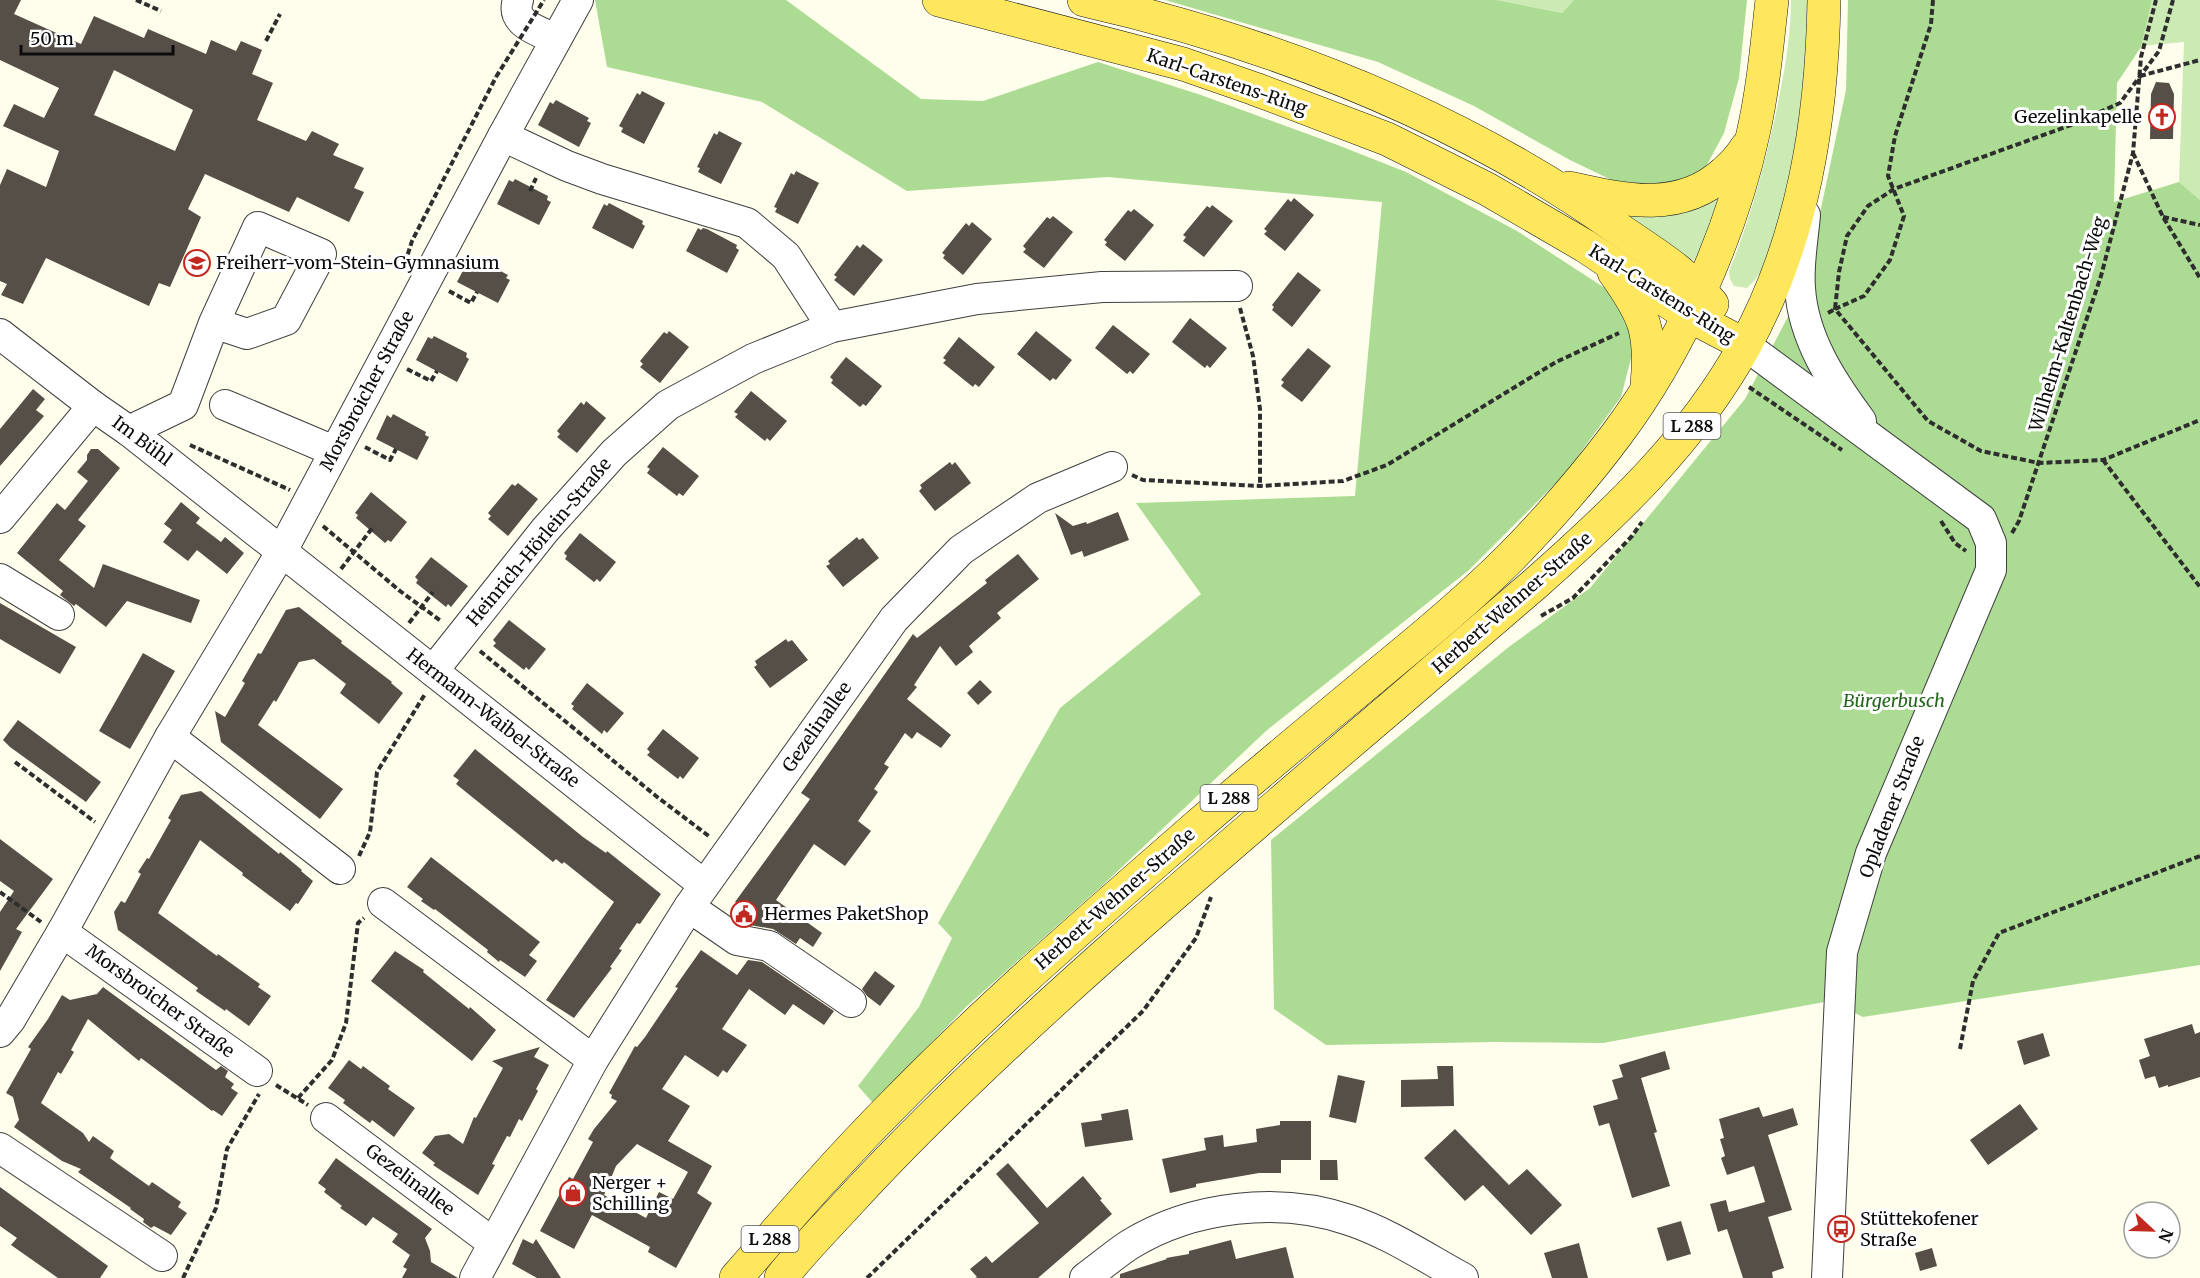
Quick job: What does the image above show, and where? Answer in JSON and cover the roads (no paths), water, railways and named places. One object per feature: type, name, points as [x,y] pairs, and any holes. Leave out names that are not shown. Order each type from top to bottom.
[{"type":"main road","name":"Karl-Carstens-Ring","points":[[939,0],[1183,64],[1387,139],[1487,189],[1605,259],[1694,302],[1755,353]]},
{"type":"main road","name":"Karl-Carstens-Ring","points":[[1084,0],[1268,51],[1371,90],[1472,137],[1556,184],[1669,264],[1694,302]]},
{"type":"main road","name":"L 288","points":[[1694,302],[1721,239],[1753,136],[1772,0]]},
{"type":"main road","name":"L 288","points":[[1755,353],[1772,287],[1794,224],[1816,128],[1824,0]]},
{"type":"main road","points":[[1556,184],[1627,199],[1659,201],[1690,195],[1715,181],[1741,158],[1753,136]]},
{"type":"main road","points":[[1605,259],[1640,310],[1646,327],[1649,348],[1647,390]]},
{"type":"main road","name":"Herbert-Wehner-Straße","points":[[736,1278],[827,1174],[978,1022],[1235,793],[1406,651],[1509,559],[1561,504],[1599,458],[1647,390],[1677,339],[1694,302]]},
{"type":"main road","name":"Herbert-Wehner-Straße","points":[[781,1278],[919,1127],[1036,1015],[1259,820],[1586,540],[1665,459],[1755,353]]},
{"type":"street","points":[[518,0],[516,4],[518,17],[527,26],[556,39]]},
{"type":"street","name":"Morsbroicher Straße","points":[[0,1032],[10,1020],[63,932],[170,737],[282,550],[503,135],[578,0]]},
{"type":"street","points":[[503,135],[567,166],[602,179],[747,223],[786,256],[832,327]]},
{"type":"street","name":"Opladener Straße","points":[[1806,179],[1806,211],[1799,287],[1807,325],[1833,382],[1882,446]]},
{"type":"street","name":"Heinrich-Hörlein-Straße","points":[[434,671],[553,521],[614,453],[668,405],[753,359],[832,327],[977,299],[1102,287],[1237,286]]},
{"type":"street","points":[[129,431],[183,405],[214,323]]},
{"type":"street","name":"Im Bühl","points":[[0,334],[282,550]]},
{"type":"street","name":"Opladener Straße","points":[[1755,353],[1981,519],[1991,543],[1991,570],[1871,853],[1842,952],[1827,1278]]},
{"type":"street","points":[[225,405],[338,443]]},
{"type":"street","points":[[0,518],[93,406]]},
{"type":"street","name":"Gezelinallee","points":[[475,1278],[593,1060],[697,896],[894,619],[961,550],[1038,498],[1112,466]]},
{"type":"street","name":"Hermann-Waibel-Straße","points":[[282,550],[434,671],[697,896],[737,940],[769,946],[851,1002]]},
{"type":"street","points":[[0,579],[58,615]]},
{"type":"street","points":[[170,737],[340,869]]},
{"type":"street","points":[[383,903],[593,1060]]},
{"type":"street","name":"Morsbroicher Straße","points":[[63,932],[262,1075]]},
{"type":"street","points":[[1839,1014],[1864,994]]},
{"type":"street","name":"Gezelinallee","points":[[326,1118],[493,1243]]},
{"type":"street","points":[[0,1148],[162,1256]]},
{"type":"street","points":[[1085,1278],[1130,1245],[1182,1220],[1224,1210],[1264,1208],[1307,1210],[1349,1220],[1382,1233],[1462,1278]]},
{"type":"place","name":"Gezelinkapelle","points":[[2162,117]]},
{"type":"place","name":"Freiherr-vom-Stein-Gymnasium","points":[[197,263]]},
{"type":"place","name":"Hermes PaketShop","points":[[744,914]]},
{"type":"place","name":"Nerger + Schilling","points":[[573,1193]]},
{"type":"place","name":"Stüttekofener Straße","points":[[1841,1229]]},
{"type":"park label","name":"Bürgerbusch","points":[[1894,701]]}]
